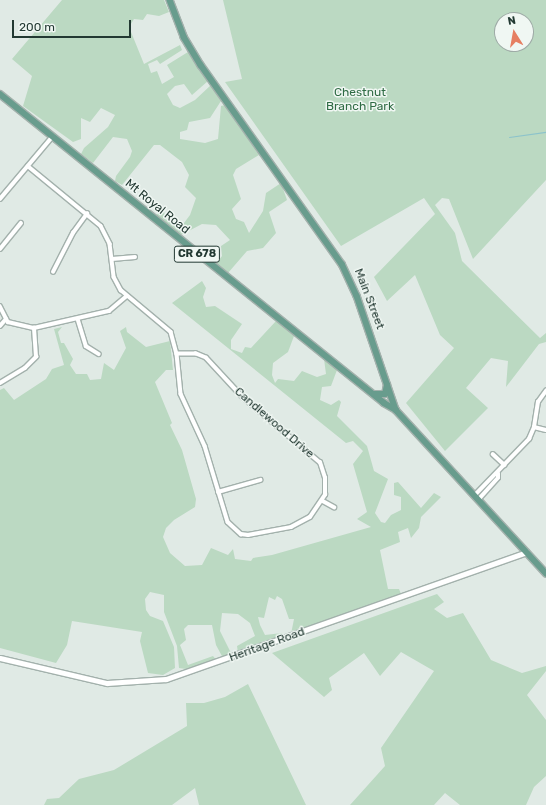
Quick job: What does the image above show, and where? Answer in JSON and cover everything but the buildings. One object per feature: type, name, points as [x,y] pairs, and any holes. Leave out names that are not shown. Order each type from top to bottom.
[{"type":"main road","name":"Main Street","points":[[170,0],[184,37],[201,65],[342,264],[385,375],[396,410],[546,573]]},
{"type":"main road","name":"Mt Royal Road","points":[[0,94],[370,392],[396,410]]},
{"type":"main road","points":[[370,392],[378,396],[385,394],[385,375]]},
{"type":"street","points":[[0,199],[53,136]]},
{"type":"street","points":[[28,166],[87,214],[104,230],[112,259],[115,280],[127,296],[171,332],[177,354],[181,394],[205,446],[228,522],[241,534],[248,535],[304,522],[323,502],[334,508]]},
{"type":"street","points":[[53,272],[72,233],[87,214]]},
{"type":"street","points":[[0,248],[21,223]]},
{"type":"street","points":[[112,259],[135,257]]},
{"type":"street","points":[[0,306],[6,319],[17,326],[34,328],[78,319],[115,309],[127,296]]},
{"type":"street","points":[[0,326],[6,319]]},
{"type":"street","points":[[78,319],[86,346],[99,354]]},
{"type":"street","points":[[0,383],[25,368],[36,357],[34,328]]},
{"type":"street","name":"Candlewood Drive","points":[[177,354],[196,354],[206,358],[243,398],[320,463],[325,478],[323,502]]},
{"type":"street","points":[[477,497],[498,478],[498,474],[529,439],[534,427],[538,402],[546,391]]},
{"type":"street","points":[[534,427],[546,430]]},
{"type":"street","points":[[493,454],[505,466]]},
{"type":"street","points":[[218,492],[260,480]]},
{"type":"street","name":"Heritage Road","points":[[0,658],[107,683],[166,680],[526,552]]},
{"type":"green space","points":[[62,0],[164,0],[169,12],[159,16],[147,14],[143,20],[134,19],[129,27],[144,64],[180,45],[182,50],[160,64],[157,60],[148,64],[151,73],[157,71],[162,84],[174,77],[167,65],[188,52],[208,81],[192,95],[184,84],[175,86],[167,94],[173,105],[180,108],[195,100],[211,85],[221,101],[210,118],[189,122],[187,130],[180,132],[180,139],[205,143],[218,139],[221,106],[225,105],[259,155],[236,169],[233,175],[241,199],[232,209],[236,219],[244,222],[249,233],[263,211],[266,193],[281,183],[287,200],[269,212],[276,233],[263,248],[247,251],[228,273],[216,264],[222,256],[221,246],[230,240],[216,225],[202,224],[181,235],[156,215],[164,210],[165,219],[174,225],[184,223],[190,215],[196,198],[185,187],[189,175],[182,162],[160,145],[154,145],[122,185],[115,181],[116,176],[130,157],[132,151],[127,139],[113,137],[93,163],[81,154],[84,148],[108,127],[115,115],[101,108],[90,122],[81,118],[81,139],[73,142],[23,106],[32,76],[12,59]]},
{"type":"green space","name":"Chestnut Branch Park","points":[[223,0],[546,0],[546,180],[473,259],[449,199],[442,198],[435,205],[455,233],[462,261],[540,338],[546,333],[546,342],[539,344],[506,387],[508,361],[491,358],[466,388],[488,408],[445,451],[406,403],[454,348],[440,335],[415,275],[387,301],[374,277],[435,214],[424,198],[341,246],[225,82],[242,79]]},
{"type":"green space","points":[[202,281],[206,288],[203,297],[206,307],[215,306],[242,324],[231,340],[231,349],[242,353],[245,347],[251,348],[276,321],[294,336],[288,352],[273,363],[272,375],[275,383],[278,379],[294,381],[302,371],[317,377],[326,374],[324,359],[337,370],[331,386],[322,387],[320,400],[331,405],[339,400],[341,402],[337,416],[367,446],[374,471],[388,479],[375,513],[381,522],[385,523],[391,515],[401,510],[401,497],[394,495],[394,483],[398,482],[421,508],[434,493],[441,497],[421,517],[419,528],[411,538],[408,528],[398,532],[400,542],[380,550],[388,589],[399,589],[401,594],[291,634],[294,619],[289,619],[282,599],[277,596],[275,600],[269,597],[264,618],[258,617],[260,625],[265,635],[282,633],[284,636],[238,653],[237,646],[255,636],[250,623],[238,614],[222,613],[220,631],[232,655],[223,658],[216,645],[212,625],[188,625],[184,629],[186,640],[180,645],[188,665],[213,656],[217,661],[193,670],[179,668],[177,646],[164,612],[164,595],[150,592],[145,599],[146,610],[150,616],[163,621],[174,647],[175,668],[163,675],[148,673],[140,641],[142,632],[72,621],[67,645],[56,663],[0,648],[0,390],[4,388],[14,400],[46,379],[52,369],[64,365],[54,329],[62,327],[58,332],[61,343],[64,343],[73,359],[70,365],[76,374],[87,374],[90,380],[101,379],[104,363],[114,370],[126,348],[120,331],[126,327],[127,332],[146,347],[170,341],[173,370],[166,370],[155,382],[172,423],[170,425],[182,450],[196,499],[195,507],[174,520],[166,528],[163,537],[170,553],[185,566],[202,565],[211,548],[228,555],[233,549],[235,559],[251,561],[253,558],[272,555],[371,527],[357,519],[367,512],[353,464],[363,451],[353,441],[346,443],[172,303]]},
{"type":"green space","points":[[437,594],[444,602],[434,609],[447,618],[463,613],[491,660],[522,673],[546,666],[546,671],[527,695],[546,720],[546,776],[534,787],[526,805],[460,805],[445,793],[434,805],[350,805],[385,766],[381,748],[434,671],[401,652],[380,676],[364,653],[329,678],[332,690],[324,697],[272,653]]},
{"type":"green space","points":[[248,684],[306,805],[199,805],[195,788],[172,805],[44,805],[47,799],[59,798],[79,779],[114,770],[187,726],[186,703],[204,703],[225,697]]},
{"type":"waterway","points":[[509,137],[546,132]]}]
